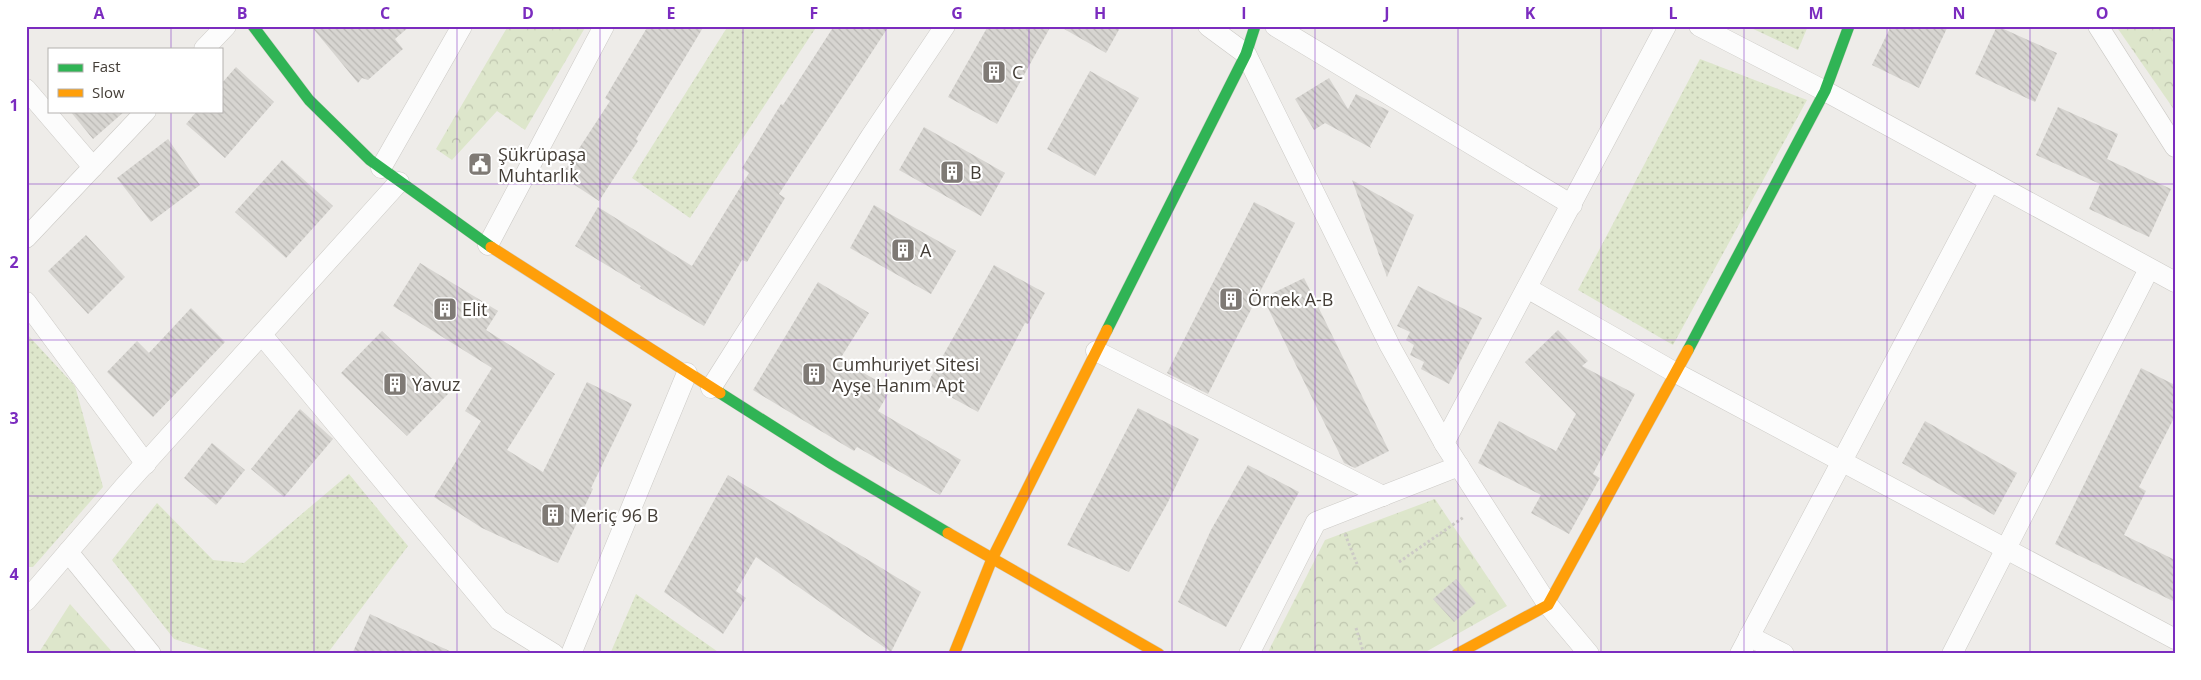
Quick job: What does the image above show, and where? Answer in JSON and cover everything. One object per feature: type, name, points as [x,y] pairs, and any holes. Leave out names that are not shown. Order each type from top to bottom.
[{"type":"street","points":[[205,48],[226,26]]},
{"type":"street","points":[[253,26],[309,100],[381,168],[488,245],[832,464],[992,559],[1159,654]]},
{"type":"street","points":[[381,168],[462,26]]},
{"type":"street","points":[[488,245],[604,26]]},
{"type":"street","points":[[711,388],[871,136],[945,26]]},
{"type":"street","points":[[1208,26],[1246,54],[1390,346],[1444,444],[1548,605],[1589,654]]},
{"type":"street","points":[[954,654],[992,559],[1246,54],[1255,26]]},
{"type":"street","points":[[1275,26],[1572,205]]},
{"type":"street","points":[[1444,444],[1666,26]]},
{"type":"street","points":[[1699,26],[1825,90],[2175,282]]},
{"type":"street","points":[[1457,654],[1548,605],[1676,373],[1825,90],[1848,26]]},
{"type":"street","points":[[2098,26],[2175,146]]},
{"type":"street","points":[[26,89],[93,168]]},
{"type":"street","points":[[26,238],[145,112]]},
{"type":"street","points":[[1740,654],[1990,181]]},
{"type":"street","points":[[26,601],[146,464],[400,182]]},
{"type":"street","points":[[1952,654],[2004,549],[2149,269]]},
{"type":"street","points":[[1527,288],[1676,373],[1842,460],[2171,640]]},
{"type":"street","points":[[26,302],[146,464]]},
{"type":"street","points":[[262,335],[499,620],[554,654]]},
{"type":"street","points":[[1096,351],[1383,496]]},
{"type":"street","points":[[570,654],[687,372]]},
{"type":"street","points":[[1249,654],[1316,522],[1459,466]]},
{"type":"street","points":[[68,552],[151,654]]},
{"type":"street","points":[[1749,636],[1784,654]]},
{"type":"path","points":[[1399,562],[1464,517]]},
{"type":"path","points":[[1344,532],[1357,564]]},
{"type":"path","points":[[1356,628],[1364,654]]},
{"type":"green space","points":[[508,26],[586,26],[525,130],[497,111],[452,160],[436,149]]},
{"type":"green space","points":[[728,26],[817,26],[690,218],[632,178]]},
{"type":"green space","points":[[1747,26],[1808,26],[1798,50]]},
{"type":"green space","points":[[2116,26],[2175,26],[2175,111]]},
{"type":"green space","points":[[1700,59],[1807,100],[1673,345],[1578,290]]},
{"type":"green space","points":[[26,333],[75,386],[103,487],[33,567],[26,567]]},
{"type":"green space","points":[[349,474],[408,546],[327,654],[221,654],[174,639],[112,560],[157,503],[213,560],[244,563]]},
{"type":"green space","points":[[1435,499],[1507,606],[1422,654],[1267,654],[1325,540]]},
{"type":"green space","points":[[636,594],[721,654],[610,654]]},
{"type":"green space","points":[[70,604],[114,654],[38,654]]},
{"type":"building","points":[[311,26],[410,26],[395,39],[403,49],[368,80],[362,78],[358,83]]},
{"type":"building","points":[[648,26],[704,26],[636,139],[638,141],[599,201],[561,176],[610,101],[605,98]]},
{"type":"building","points":[[834,26],[889,26],[779,194],[785,198],[747,262],[742,260],[704,326],[575,246],[598,207],[692,266],[749,173],[742,168],[781,104],[783,105]]},
{"type":"building","name":"C","points":[[988,26],[1051,26],[997,124],[948,97]]},
{"type":"building","points":[[1059,26],[1121,26],[1106,53]]},
{"type":"building","points":[[1891,26],[1948,26],[1919,88],[1872,65]]},
{"type":"building","points":[[1997,26],[2057,53],[2035,102],[1975,74]]},
{"type":"building","points":[[236,67],[274,102],[225,158],[186,124],[196,112],[222,112],[222,83]]},
{"type":"building","points":[[1090,71],[1139,98],[1095,176],[1047,149]]},
{"type":"building","points":[[1329,78],[1348,109],[1356,94],[1389,111],[1370,146],[1371,148],[1325,123],[1314,130],[1295,99]]},
{"type":"building","points":[[2058,107],[2118,134],[2107,159],[2171,189],[2149,237],[2089,209],[2100,184],[2036,155]]},
{"type":"building","points":[[71,112],[124,112],[93,139]]},
{"type":"building","name":"B","points":[[924,127],[1005,173],[981,216],[899,170]]},
{"type":"building","points":[[168,139],[200,185],[151,222],[117,178]]},
{"type":"building","points":[[282,160],[333,206],[286,258],[235,212]]},
{"type":"building","points":[[1352,180],[1414,215],[1387,277]]},
{"type":"building","name":"Örnek A-B","points":[[1254,202],[1295,223],[1208,394],[1167,373]]},
{"type":"building","name":"A","points":[[874,205],[956,251],[931,294],[850,248]]},
{"type":"building","points":[[86,235],[125,277],[88,314],[48,271]]},
{"type":"building","points":[[420,263],[498,311],[486,330],[555,374],[507,450],[543,472],[587,382],[632,404],[591,488],[593,489],[558,563],[482,528],[434,497],[481,421],[465,411],[492,368],[393,306]]},
{"type":"building","points":[[994,265],[1045,293],[1028,324],[1025,323],[978,412],[927,384]]},
{"type":"building","points":[[1304,278],[1389,451],[1355,468],[1344,463],[1263,298]]},
{"type":"building","name":"Cumhuriyet Sitesi Ayşe Hanım Apt","points":[[818,282],[869,313],[840,359],[891,389],[878,411],[961,460],[940,495],[857,447],[854,451],[753,390]]},
{"type":"building","points":[[1418,286],[1482,318],[1449,384],[1421,369],[1424,362],[1410,355],[1414,345],[1406,340],[1410,332],[1397,326]]},
{"type":"building","points":[[191,308],[225,342],[153,417],[107,372],[137,341],[149,353]]},
{"type":"building","points":[[1558,330],[1588,361],[1582,366],[1635,394],[1593,474],[1600,478],[1569,534],[1531,513],[1541,495],[1478,463],[1499,421],[1556,451],[1576,414],[1525,362]]},
{"type":"building","name":"Yavuz","points":[[382,331],[448,394],[407,436],[341,373]]},
{"type":"building","points":[[2141,368],[2175,385],[2175,416],[2139,487],[2146,491],[2124,535],[2175,560],[2175,602],[2055,544]]},
{"type":"building","points":[[1138,408],[1199,439],[1167,504],[1129,572],[1067,545]]},
{"type":"building","points":[[300,409],[333,439],[284,497],[251,469]]},
{"type":"building","points":[[1925,421],[2017,473],[1994,515],[1902,463]]},
{"type":"building","points":[[212,443],[245,470],[216,505],[184,478]]},
{"type":"building","points":[[1248,465],[1299,492],[1226,627],[1178,602],[1211,530]]},
{"type":"building","points":[[728,475],[921,592],[891,652],[756,557],[736,591],[746,598],[723,634],[664,592]]},
{"type":"building","points":[[1456,579],[1476,603],[1454,622],[1433,599]]},
{"type":"building","points":[[370,614],[456,654],[352,654]]},
{"type":"traffic: fast","points":[[253,26],[309,100],[370,160],[491,247]]},
{"type":"traffic: fast","points":[[1107,330],[1246,54],[1255,26]]},
{"type":"traffic: fast","points":[[1688,350],[1825,91],[1849,26]]},
{"type":"traffic: fast","points":[[720,393],[832,464],[948,533]]},
{"type":"traffic: slow","points":[[491,247],[720,393]]},
{"type":"traffic: slow","points":[[954,654],[992,559],[1107,330]]},
{"type":"traffic: slow","points":[[1457,654],[1548,605],[1688,350]]},
{"type":"traffic: slow","points":[[948,533],[1159,654]]},
{"type":"place","name":"C","points":[[994,72]]},
{"type":"place","name":"Şükrüpaşa Muhtarlık","points":[[480,164]]},
{"type":"place","name":"B","points":[[952,172]]},
{"type":"place","name":"A","points":[[903,250]]},
{"type":"place","name":"Örnek A-B","points":[[1231,299]]},
{"type":"place","name":"Elit","points":[[445,309]]},
{"type":"place","name":"Cumhuriyet Sitesi Ayşe Hanım Apt","points":[[814,374]]},
{"type":"place","name":"Yavuz","points":[[395,384]]},
{"type":"place","name":"Meriç 96 B","points":[[553,515]]}]
